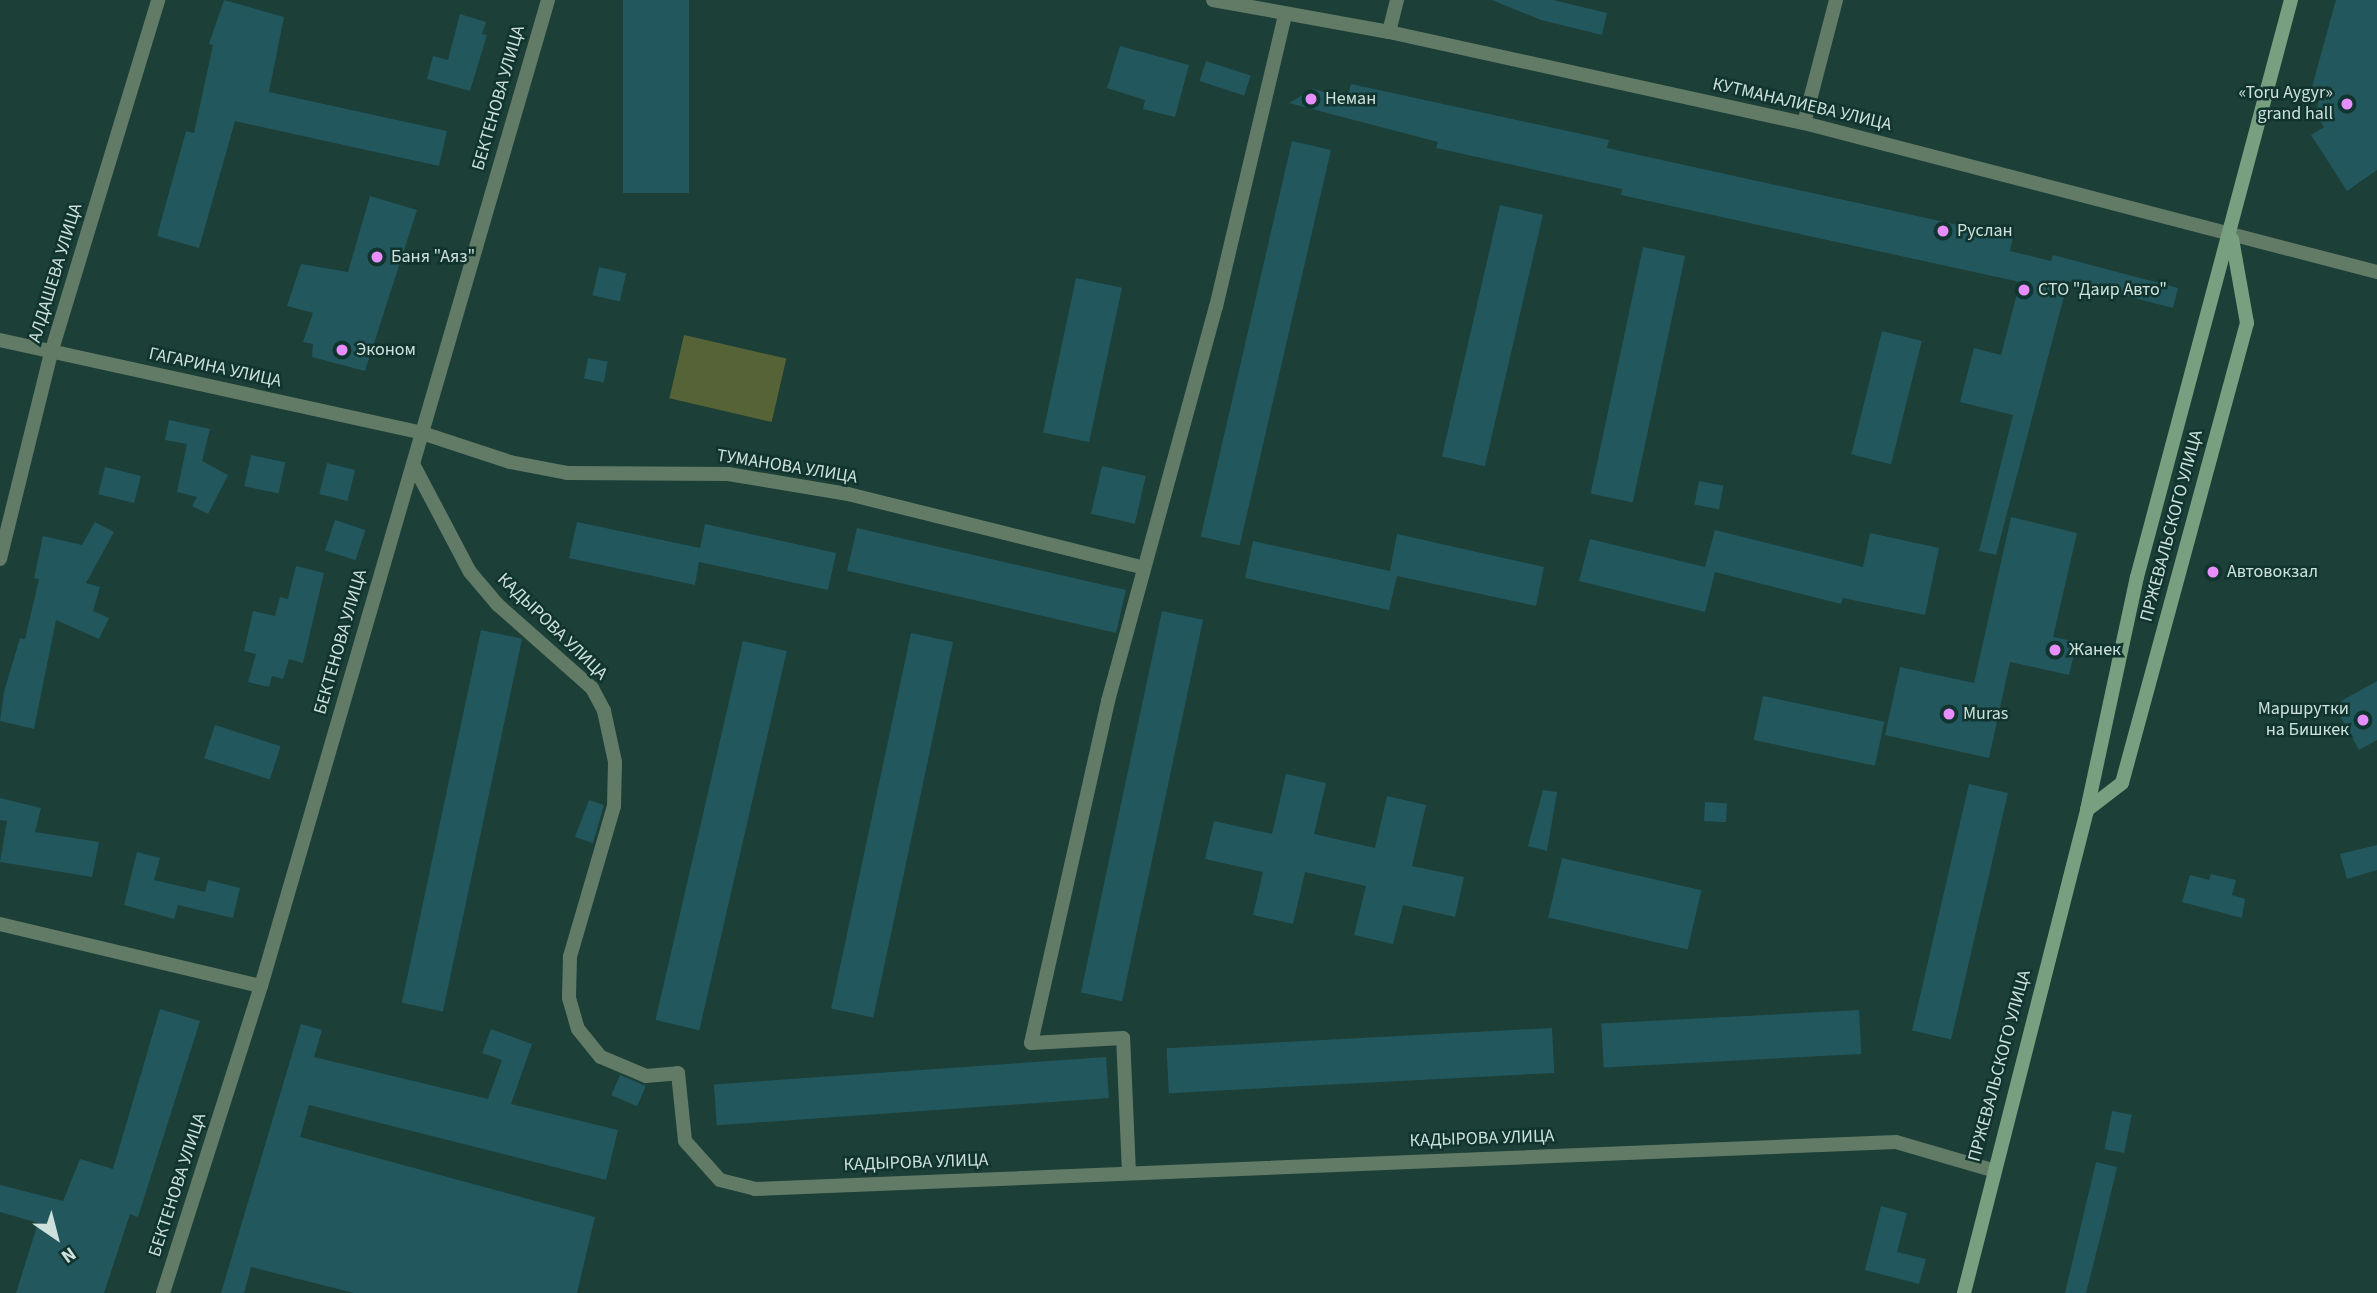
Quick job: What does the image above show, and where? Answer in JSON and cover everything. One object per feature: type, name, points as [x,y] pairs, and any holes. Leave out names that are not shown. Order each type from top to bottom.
[{"type":"main road","name":"ПРЖЕВАЛЬСКОГО УЛИЦА","points":[[1964,1293],[1992,1170],[2087,810],[2137,577],[2232,234],[2291,0]]},
{"type":"main road","name":"ПРЖЕВАЛЬСКОГО УЛИЦА","points":[[2087,810],[2122,783],[2247,323],[2232,234]]},
{"type":"street","name":"АЛДАШЕВА УЛИЦА","points":[[0,559],[51,353],[158,0]]},
{"type":"street","name":"БЕКТЕНОВА УЛИЦА","points":[[163,1293],[261,986],[548,0]]},
{"type":"street","name":"КУТМАНАЛИЕВА УЛИЦА","points":[[1213,0],[1389,32],[1804,123],[2377,272]]},
{"type":"street","points":[[1389,32],[1397,0]]},
{"type":"street","points":[[1804,123],[1836,0]]},
{"type":"street","points":[[1129,1173],[1123,1038],[1031,1043],[1108,701],[1216,307],[1285,14]]},
{"type":"street","name":"ГАГАРИНА УЛИЦА","points":[[0,340],[422,433]]},
{"type":"street","name":"ТУМАНОВА УЛИЦА","points":[[422,433],[510,462],[567,473],[728,474],[848,494],[1144,568]]},
{"type":"street","name":"КАДЫРОВА УЛИЦА","points":[[413,464],[470,572],[497,604],[592,688],[604,711],[615,762],[614,806],[570,956],[569,998],[578,1029],[606,1060],[646,1076],[678,1073],[685,1141],[708,1170],[736,1187],[755,1189],[1896,1142],[1992,1170]]},
{"type":"street","points":[[0,924],[261,986]]},
{"type":"green space","points":[[684,335],[786,359],[772,422],[669,398]]},
{"type":"building","points":[[224,0],[284,17],[269,92],[447,131],[439,166],[235,121],[199,248],[157,236],[186,131],[194,133],[213,45],[209,44]]},
{"type":"building","points":[[623,0],[689,0],[689,193],[623,193]]},
{"type":"building","points":[[1492,0],[1553,0],[1607,13],[1602,35],[1541,20]]},
{"type":"building","name":"«Toru Aygyr» grand hall","points":[[2336,0],[2377,0],[2377,170],[2347,191],[2311,135],[2324,127],[2315,114],[2321,94],[2310,94]]},
{"type":"building","points":[[460,14],[486,22],[482,34],[487,35],[470,91],[427,79],[433,56],[448,60]]},
{"type":"building","points":[[1120,46],[1189,65],[1175,117],[1143,109],[1145,100],[1107,88]]},
{"type":"building","points":[[1206,61],[1251,76],[1244,95],[1200,81]]},
{"type":"building","points":[[1351,84],[1609,140],[1607,148],[2013,237],[2010,251],[2051,261],[2053,255],[2178,288],[2173,308],[2068,281],[1996,555],[1979,551],[2013,415],[1960,402],[1974,348],[2001,355],[2020,282],[1621,195],[1622,189],[1436,148],[1438,142],[1289,103],[1313,89],[1347,98]]},
{"type":"building","points":[[1292,141],[1331,150],[1240,546],[1201,537]]},
{"type":"building","points":[[370,196],[417,210],[365,371],[312,357],[313,344],[303,342],[313,313],[287,306],[301,264],[348,272]]},
{"type":"building","points":[[1500,205],[1543,215],[1485,466],[1442,456]]},
{"type":"building","points":[[1643,247],[1685,256],[1633,502],[1591,493]]},
{"type":"building","points":[[599,267],[626,273],[620,302],[592,295]]},
{"type":"building","points":[[1076,278],[1122,288],[1089,442],[1043,433]]},
{"type":"building","points":[[1882,331],[1922,341],[1891,464],[1851,454]]},
{"type":"building","points":[[588,358],[608,362],[604,382],[584,379]]},
{"type":"building","points":[[169,420],[210,429],[202,461],[228,475],[208,514],[192,506],[197,497],[177,492],[187,444],[165,440]]},
{"type":"building","points":[[251,455],[285,462],[279,494],[244,486]]},
{"type":"building","points":[[327,463],[355,470],[347,501],[319,494]]},
{"type":"building","points":[[1102,466],[1146,476],[1135,524],[1091,514]]},
{"type":"building","points":[[105,467],[141,476],[134,503],[98,494]]},
{"type":"building","points":[[1699,481],[1724,486],[1719,509],[1694,505]]},
{"type":"building","points":[[2011,517],[2077,533],[2053,637],[2077,642],[2069,675],[2010,662],[1989,758],[1885,735],[1900,667],[1974,683]]},
{"type":"building","points":[[335,520],[365,530],[356,560],[325,550]]},
{"type":"building","points":[[95,522],[114,532],[86,583],[100,587],[93,611],[109,618],[99,639],[56,620],[34,729],[0,721],[4,692],[20,638],[25,639],[39,579],[34,578],[43,536],[82,545]]},
{"type":"building","points":[[577,522],[700,548],[705,524],[836,553],[828,590],[699,562],[695,585],[569,558]]},
{"type":"building","points":[[857,528],[1126,590],[1116,633],[847,571]]},
{"type":"building","points":[[1715,530],[1863,567],[1870,533],[1939,548],[1925,615],[1843,598],[1841,604],[1715,572],[1705,612],[1579,581],[1590,539],[1705,567]]},
{"type":"building","points":[[1397,534],[1544,567],[1536,606],[1397,576],[1389,610],[1245,578],[1253,541],[1390,571]]},
{"type":"building","points":[[296,566],[324,573],[303,663],[289,659],[283,679],[272,676],[269,687],[248,682],[256,654],[244,651],[253,611],[275,616],[280,597],[288,599]]},
{"type":"building","points":[[1162,611],[1203,620],[1122,1001],[1081,992]]},
{"type":"building","points":[[481,630],[522,639],[443,1011],[402,1003]]},
{"type":"building","points":[[911,633],[953,642],[873,1018],[831,1009]]},
{"type":"building","points":[[743,641],[787,651],[699,1030],[655,1020]]},
{"type":"building","points":[[2377,681],[2377,740],[2359,750],[2334,705]]},
{"type":"building","points":[[1763,696],[1884,722],[1875,766],[1754,740]]},
{"type":"building","points":[[215,725],[281,746],[270,780],[204,758]]},
{"type":"building","points":[[1286,774],[1326,783],[1314,834],[1375,848],[1387,796],[1426,805],[1412,866],[1464,877],[1455,917],[1403,905],[1393,944],[1354,935],[1366,886],[1305,872],[1293,924],[1253,915],[1263,872],[1205,859],[1214,821],[1272,834]]},
{"type":"building","points":[[1969,784],[2008,793],[1951,1040],[1912,1031]]},
{"type":"building","points":[[1543,790],[1557,792],[1547,851],[1528,846]]},
{"type":"building","points":[[0,798],[41,808],[35,832],[99,842],[92,877],[0,862],[7,821],[0,820]]},
{"type":"building","points":[[589,800],[604,805],[593,843],[575,837]]},
{"type":"building","points":[[1705,802],[1727,803],[1726,822],[1704,821]]},
{"type":"building","points":[[2377,845],[2377,870],[2347,879],[2340,854]]},
{"type":"building","points":[[137,852],[160,858],[154,880],[205,892],[208,880],[240,888],[233,918],[178,905],[174,919],[124,905]]},
{"type":"building","points":[[1562,858],[1701,890],[1688,950],[1548,917]]},
{"type":"building","points":[[2211,874],[2236,880],[2232,895],[2245,899],[2242,918],[2182,902],[2190,875],[2209,880]]},
{"type":"building","points":[[160,1009],[200,1021],[138,1217],[130,1214],[104,1293],[16,1293],[38,1223],[0,1212],[0,1185],[63,1201],[80,1159],[113,1169]]},
{"type":"building","points":[[1859,1010],[1861,1054],[1604,1067],[1601,1024]]},
{"type":"building","points":[[301,1024],[322,1030],[314,1057],[488,1099],[502,1060],[482,1053],[491,1029],[532,1044],[511,1104],[618,1130],[606,1180],[309,1105],[300,1137],[595,1217],[577,1293],[354,1293],[251,1267],[244,1293],[221,1293]]},
{"type":"building","points":[[1552,1028],[1554,1073],[1169,1093],[1167,1048]]},
{"type":"building","points":[[1106,1057],[1109,1098],[717,1125],[714,1084]]},
{"type":"building","points":[[620,1075],[646,1086],[637,1106],[611,1095]]},
{"type":"building","points":[[2112,1111],[2132,1115],[2124,1153],[2105,1149]]},
{"type":"building","points":[[2096,1162],[2117,1167],[2105,1218],[2086,1293],[2065,1293]]},
{"type":"building","points":[[1881,1206],[1907,1213],[1897,1252],[1926,1259],[1919,1284],[1865,1270]]},
{"type":"place","name":"Неман","points":[[1311,99]]},
{"type":"place","name":"«Toru Aygyr» grand hall","points":[[2347,104]]},
{"type":"place","name":"Руслан","points":[[1943,231]]},
{"type":"place","name":"Баня \"Аяз\"","points":[[377,257]]},
{"type":"place","name":"СТО \"Даир Авто\"","points":[[2024,290]]},
{"type":"place","name":"Эконом","points":[[342,350]]},
{"type":"place","name":"Автовокзал","points":[[2213,572]]},
{"type":"place","name":"Жанек","points":[[2055,650]]},
{"type":"place","name":"Muras","points":[[1949,714]]},
{"type":"place","name":"Маршрутки на Бишкек","points":[[2363,720]]}]
